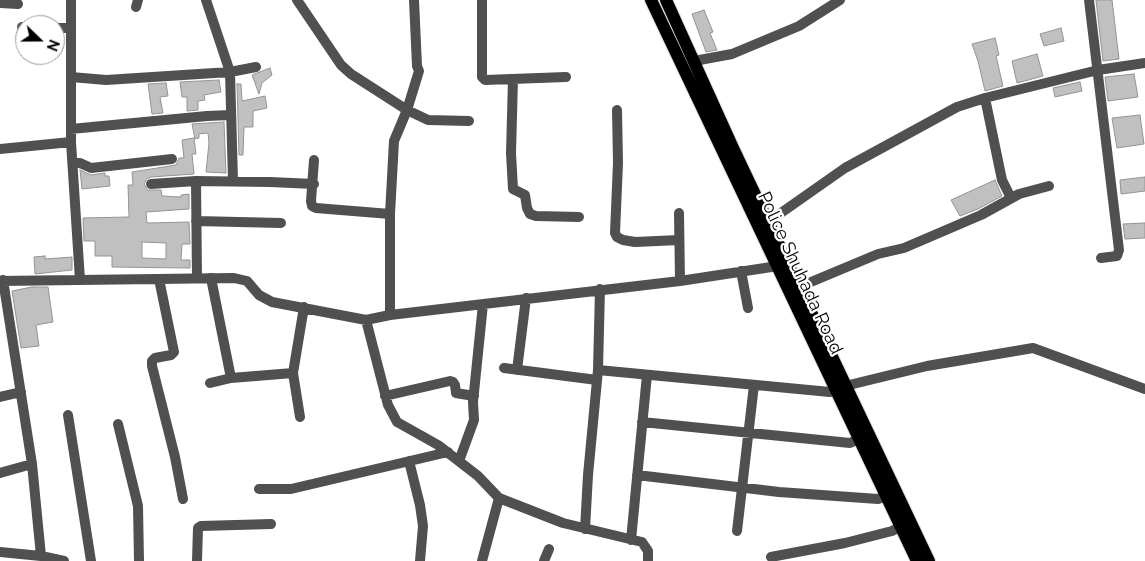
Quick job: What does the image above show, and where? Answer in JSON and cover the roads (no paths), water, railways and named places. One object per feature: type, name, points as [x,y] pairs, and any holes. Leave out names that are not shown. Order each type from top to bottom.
[{"type":"main road","name":"Police Shuhada Road","points":[[651,0],[768,222],[799,286],[834,373]]},
{"type":"main road","name":"Police Shuhada Road","points":[[666,0],[694,61],[729,151],[778,266],[929,561]]},
{"type":"main road","name":"Police Shuhada Road","points":[[841,388],[859,439],[917,561]]},
{"type":"street","points":[[71,0],[71,142],[80,280]]},
{"type":"street","points":[[206,0],[230,72],[233,181]]},
{"type":"street","points":[[297,0],[341,65],[351,74],[407,110],[428,120],[469,121]]},
{"type":"street","points":[[390,315],[390,214],[394,141],[407,110],[419,71],[417,66],[414,0]]},
{"type":"street","points":[[482,0],[482,77],[484,80],[566,77]]},
{"type":"street","points":[[694,61],[732,54],[799,26],[840,0]]},
{"type":"street","points":[[1089,0],[1119,250],[1117,256],[1101,258]]},
{"type":"street","points":[[0,3],[18,4]]},
{"type":"street","points":[[65,28],[72,28]]},
{"type":"street","points":[[768,222],[844,168],[957,107],[985,98],[1098,70],[1145,63]]},
{"type":"street","points":[[72,77],[106,80],[230,72],[256,67]]},
{"type":"street","points":[[513,79],[511,153],[513,189],[525,195],[530,214],[536,216],[579,217]]},
{"type":"street","points":[[985,98],[1002,180],[1011,198]]},
{"type":"street","points":[[617,110],[618,163],[615,233],[622,240],[635,242],[680,240]]},
{"type":"street","points":[[71,129],[231,115]]},
{"type":"street","points":[[0,149],[71,142]]},
{"type":"street","points":[[73,163],[80,163],[91,168],[172,159]]},
{"type":"street","points":[[314,160],[312,206],[316,208],[390,214]]},
{"type":"street","points":[[196,181],[197,278]]},
{"type":"street","points":[[151,184],[233,181],[314,184]]},
{"type":"street","points":[[799,286],[878,254],[904,248],[981,215],[1019,194],[1049,186]]},
{"type":"street","points":[[679,213],[680,281]]},
{"type":"street","points":[[196,222],[281,223]]},
{"type":"street","points":[[41,556],[32,464],[2,280],[234,278],[247,281],[259,295],[272,302],[366,320],[390,315],[526,298],[680,281],[778,266]]},
{"type":"street","points":[[741,272],[748,308]]},
{"type":"street","points":[[159,278],[174,352],[171,355],[155,358],[152,361],[152,366],[175,457],[183,499]]},
{"type":"street","points":[[211,278],[231,378]]},
{"type":"street","points":[[585,529],[588,475],[598,375],[600,290]]},
{"type":"street","points":[[517,370],[526,298]]},
{"type":"street","points":[[458,461],[474,420],[474,396],[482,304]]},
{"type":"street","points":[[300,417],[293,373],[304,308]]},
{"type":"street","points":[[366,320],[388,405],[398,422],[448,452],[478,476],[499,498],[563,523],[642,542],[648,552],[648,561]]},
{"type":"street","points":[[504,368],[598,375],[646,375],[830,392],[927,366],[1033,348],[1145,389]]},
{"type":"street","points":[[210,383],[231,378],[293,373]]},
{"type":"street","points":[[631,540],[646,375]]},
{"type":"street","points":[[386,396],[450,381],[455,385],[456,393],[474,396]]},
{"type":"street","points":[[737,531],[754,385]]},
{"type":"street","points":[[0,397],[21,392]]},
{"type":"street","points":[[68,415],[91,561]]},
{"type":"street","points":[[642,422],[850,443],[859,439]]},
{"type":"street","points":[[118,424],[138,506],[138,561]]},
{"type":"street","points":[[259,489],[291,489],[448,452]]},
{"type":"street","points":[[409,461],[423,526],[420,561]]},
{"type":"street","points":[[0,472],[32,464]]},
{"type":"street","points":[[637,475],[779,492],[878,499],[886,496]]},
{"type":"street","points":[[482,561],[499,498]]},
{"type":"street","points":[[197,561],[198,528],[201,526],[271,524]]},
{"type":"street","points":[[771,557],[845,543],[892,531],[900,527]]},
{"type":"street","points":[[544,561],[548,549]]},
{"type":"street","points":[[0,552],[41,556],[64,561]]}]
